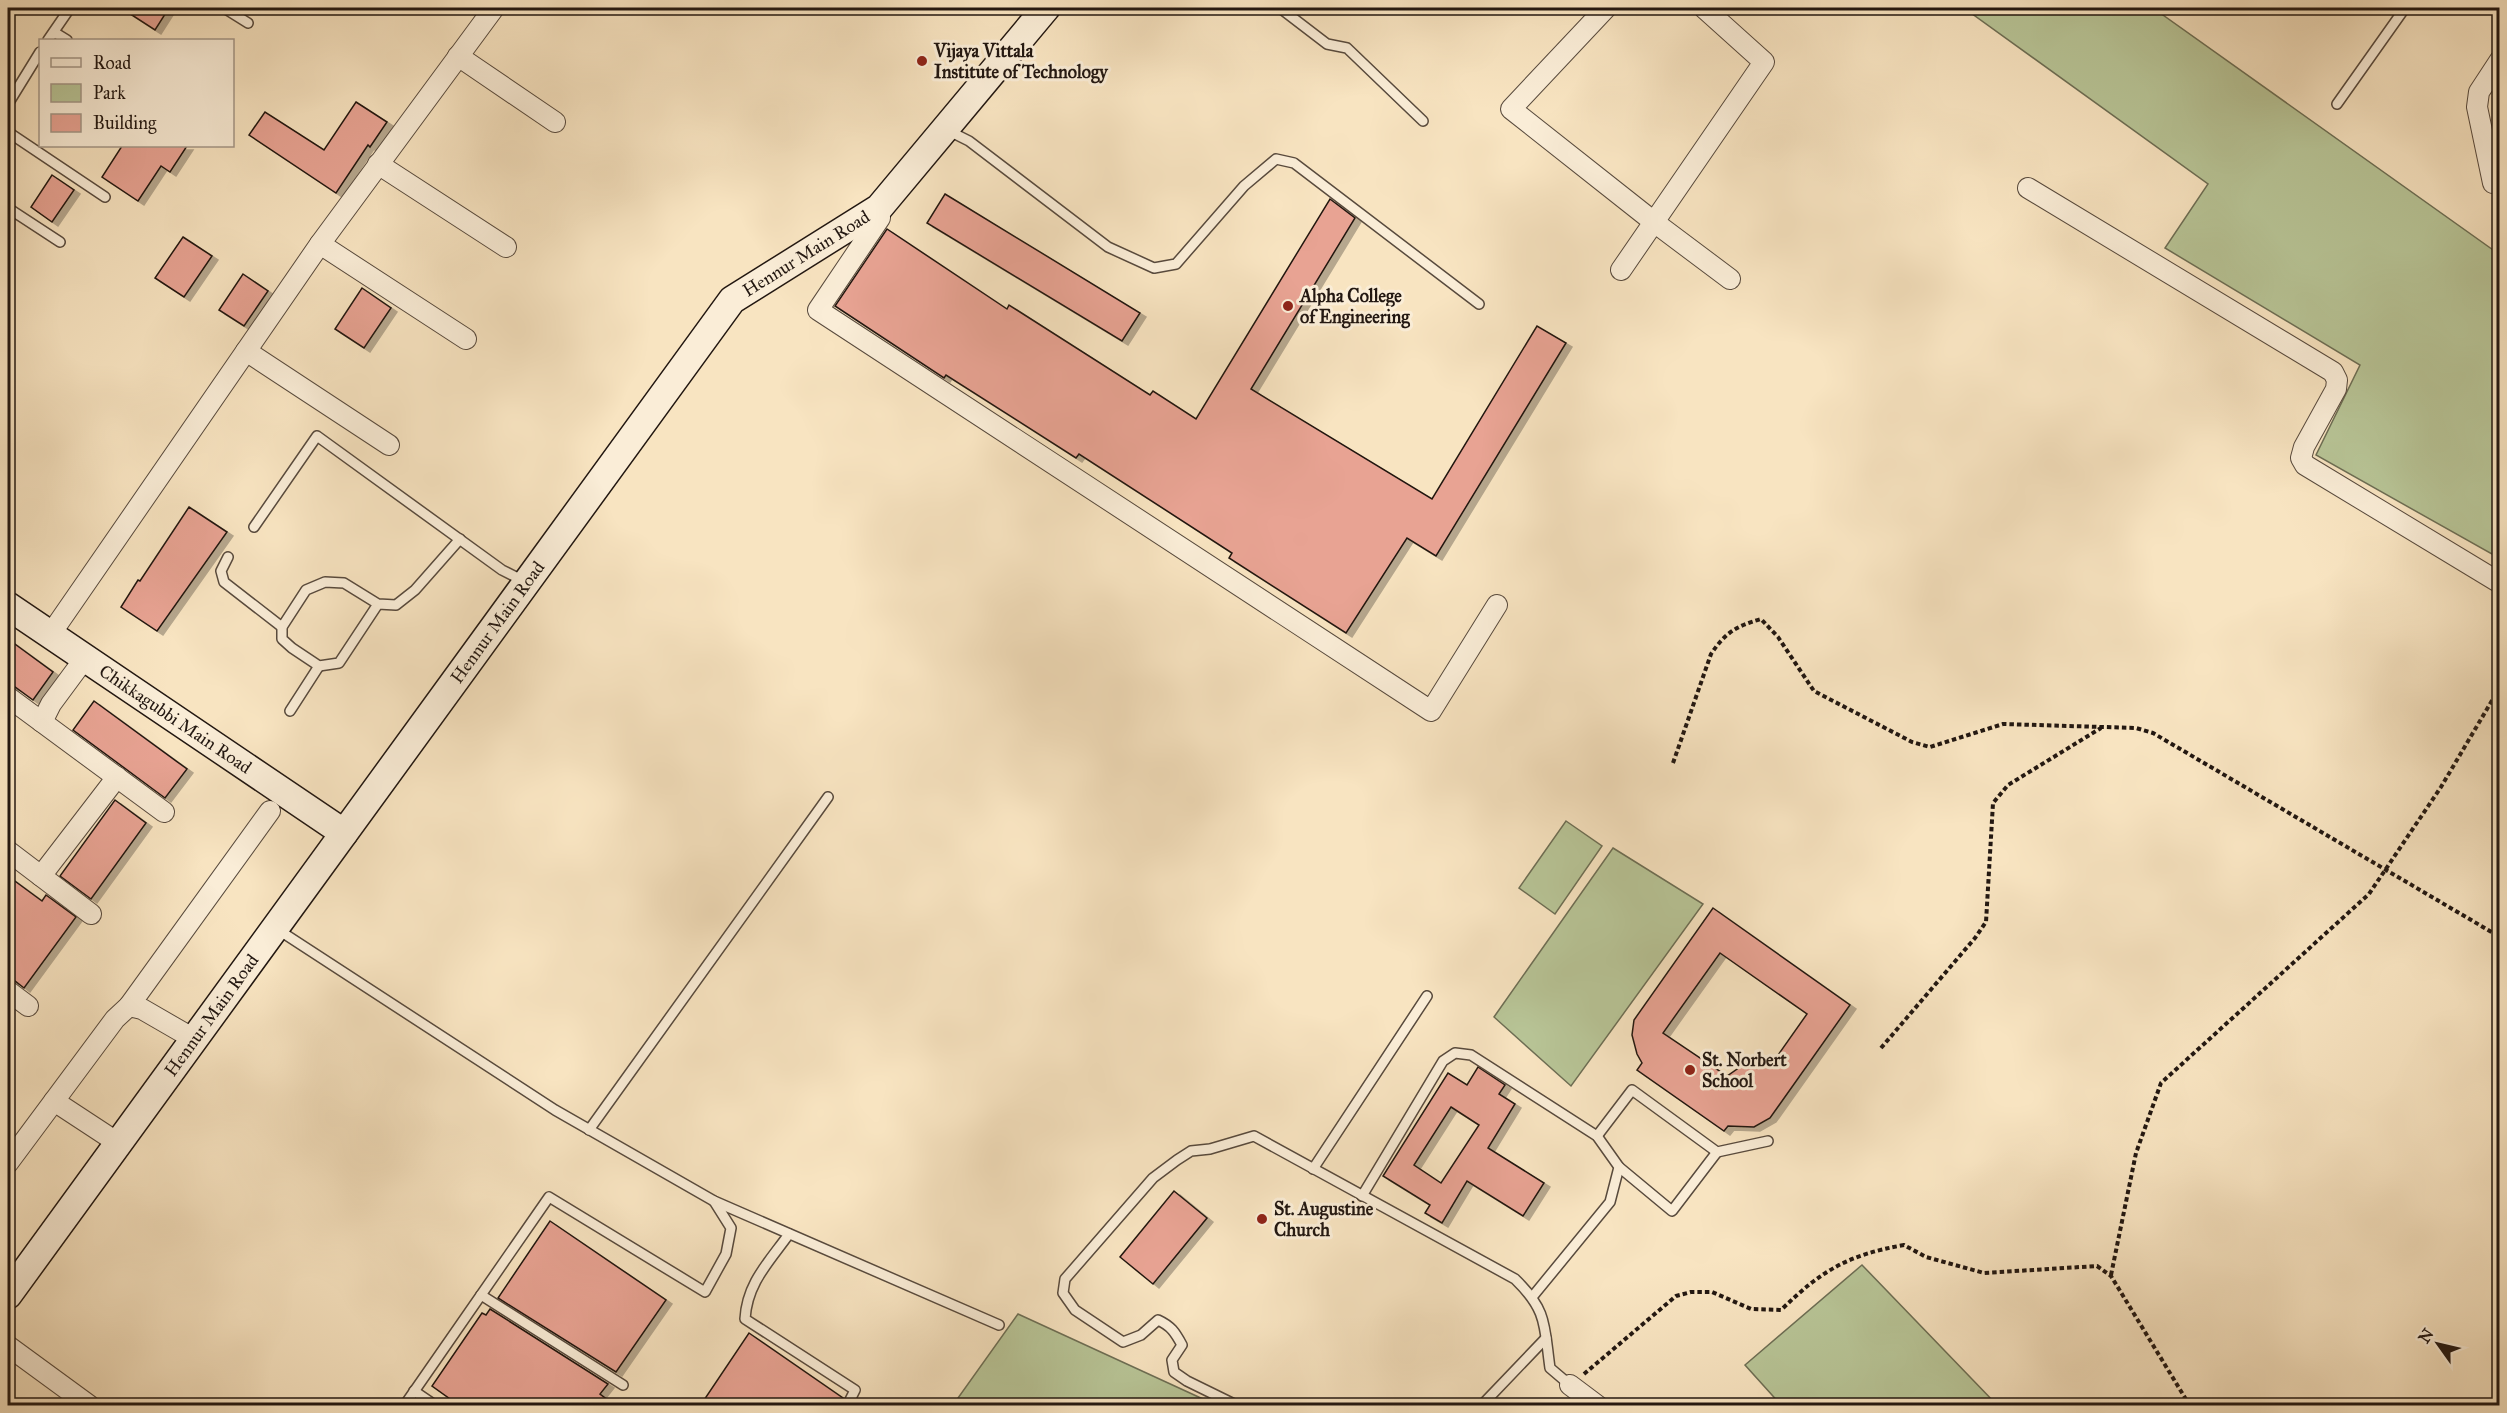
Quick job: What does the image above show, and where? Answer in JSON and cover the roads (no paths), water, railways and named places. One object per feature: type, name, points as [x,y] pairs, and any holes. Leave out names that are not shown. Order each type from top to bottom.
[{"type":"main road","name":"Hennur Main Road","points":[[8,1295],[732,300],[879,207],[1046,8]]},
{"type":"main road","name":"Chikkagubbi Main Road","points":[[8,606],[344,833]]},
{"type":"street","points":[[50,635],[320,244],[494,8]]},
{"type":"street","points":[[1606,8],[1511,109],[1730,279]]},
{"type":"street","points":[[1621,270],[1764,62],[1704,8]]},
{"type":"street","points":[[458,56],[555,122]]},
{"type":"street","points":[[2493,183],[2477,107],[2480,92],[2499,60]]},
{"type":"street","points":[[378,164],[506,247]]},
{"type":"street","points":[[2028,188],[2333,372],[2337,380],[2336,388],[2304,447],[2301,458],[2305,465],[2499,583]]},
{"type":"street","points":[[879,207],[880,218],[818,310],[1431,711],[1497,605]]},
{"type":"street","points":[[320,244],[466,339]]},
{"type":"street","points":[[246,351],[389,445]]},
{"type":"street","points":[[42,722],[51,704],[85,658]]},
{"type":"street","points":[[8,697],[164,812]]},
{"type":"street","points":[[41,876],[117,777]]},
{"type":"street","points":[[8,1163],[115,1019],[129,1006],[270,811]]},
{"type":"street","points":[[8,851],[92,914]]},
{"type":"street","points":[[8,991],[28,1006]]},
{"type":"street","points":[[129,1006],[142,1009],[194,1039]]},
{"type":"street","points":[[54,1101],[118,1143]]},
{"type":"street","points":[[8,1346],[90,1406]]},
{"type":"street","points":[[1570,1385],[1598,1406]]},
{"type":"lane","points":[[49,39],[69,8]]},
{"type":"lane","points":[[224,8],[248,23]]},
{"type":"lane","points":[[1280,8],[1327,44],[1347,48],[1423,120]]},
{"type":"lane","points":[[2337,104],[2405,8]]},
{"type":"lane","points":[[54,32],[65,39]]},
{"type":"lane","points":[[8,104],[39,54]]},
{"type":"lane","points":[[945,129],[969,141],[1108,247],[1154,268],[1176,264],[1244,186],[1276,159],[1294,163],[1479,304]]},
{"type":"lane","points":[[8,132],[105,197]]},
{"type":"lane","points":[[8,208],[60,242]]},
{"type":"lane","points":[[254,527],[317,436],[502,570],[526,583]]},
{"type":"lane","points":[[378,604],[339,663],[319,666],[282,639],[282,627],[306,590],[325,582],[344,583],[378,604],[396,605],[415,590],[460,540]]},
{"type":"lane","points":[[228,557],[221,571],[224,582],[282,627]]},
{"type":"lane","points":[[290,711],[319,666]]},
{"type":"lane","points":[[588,1130],[828,797]]},
{"type":"lane","points":[[275,928],[555,1110],[714,1201],[999,1325]]},
{"type":"lane","points":[[1313,1169],[1427,996]]},
{"type":"lane","points":[[1362,1196],[1443,1061],[1455,1053],[1471,1055],[1597,1136],[1619,1167],[1672,1211],[1717,1152],[1768,1141]]},
{"type":"lane","points":[[1597,1136],[1632,1090],[1717,1152]]},
{"type":"lane","points":[[1238,1406],[1187,1381],[1174,1372],[1172,1360],[1182,1345],[1175,1331],[1167,1324],[1158,1320],[1141,1335],[1124,1342],[1075,1310],[1063,1293],[1065,1279],[1154,1178],[1191,1151],[1210,1149],[1254,1136],[1515,1279],[1533,1296],[1542,1312],[1550,1368],[1570,1385]]},
{"type":"lane","points":[[1533,1296],[1610,1202],[1619,1167]]},
{"type":"lane","points":[[404,1406],[549,1197],[705,1292],[726,1254],[731,1228],[714,1201]]},
{"type":"lane","points":[[789,1234],[753,1284],[746,1301],[745,1319],[855,1390],[847,1406]]},
{"type":"lane","points":[[482,1295],[622,1385]]},
{"type":"lane","points":[[1481,1406],[1546,1338]]},
{"type":"lane","points":[[414,1391],[436,1406]]},
{"type":"place","name":"Vijaya Vittala Institute of Technology","points":[[922,61]]},
{"type":"place","name":"Alpha College of Engineering","points":[[1288,306]]},
{"type":"place","name":"St. Norbert School","points":[[1690,1070]]},
{"type":"place","name":"St. Augustine Church","points":[[1262,1219]]}]
